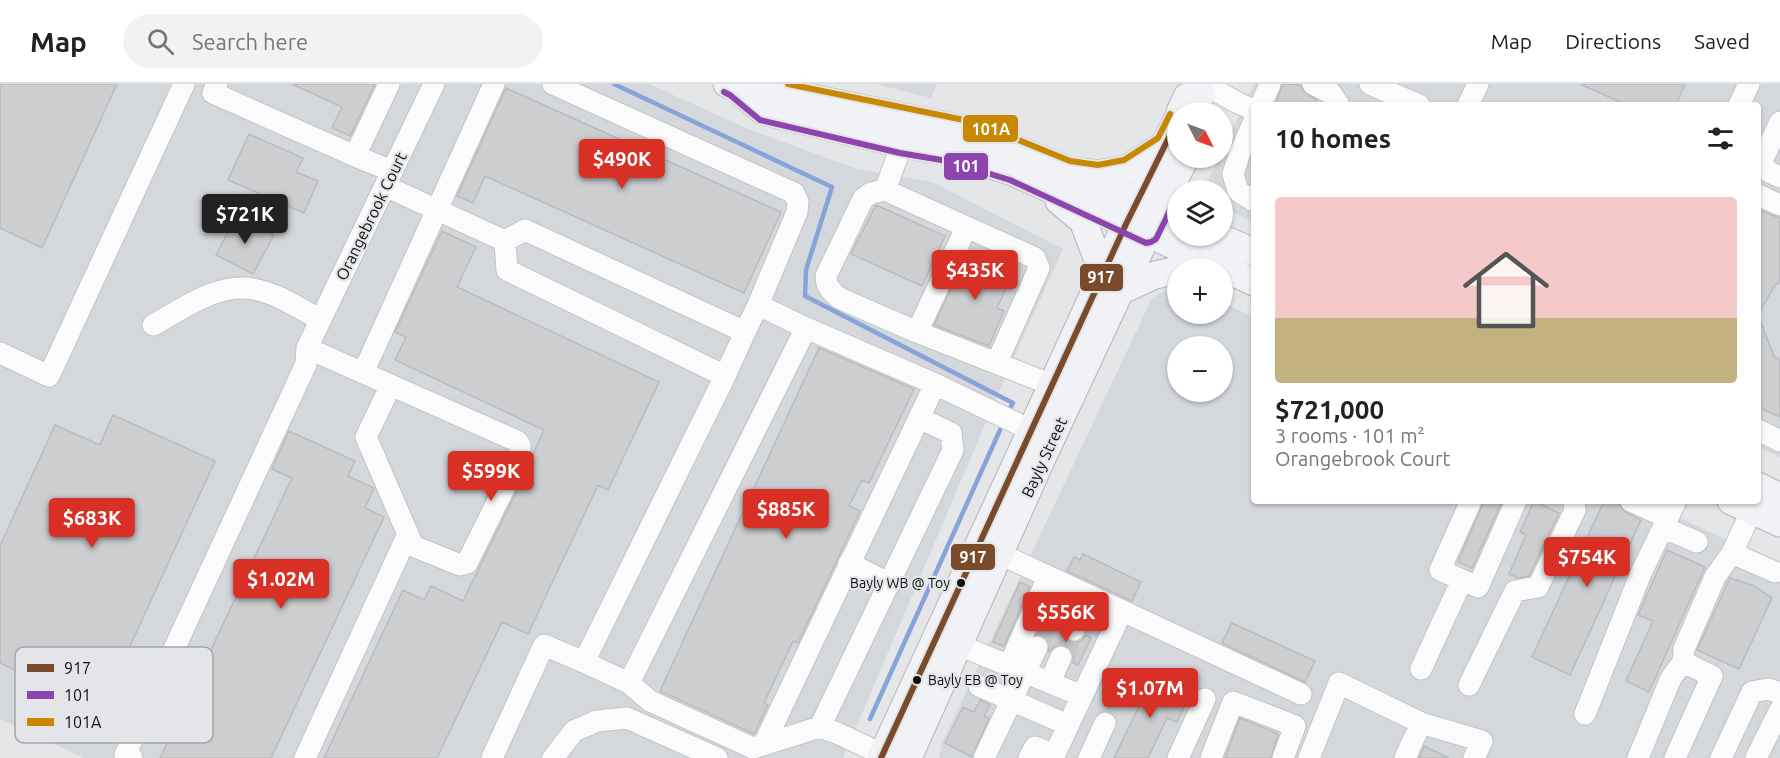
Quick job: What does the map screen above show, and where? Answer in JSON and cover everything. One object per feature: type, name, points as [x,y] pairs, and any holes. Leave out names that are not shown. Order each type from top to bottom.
[{"type":"main road","points":[[733,85],[763,111],[902,144],[949,152],[1150,218]]},
{"type":"main road","points":[[733,85],[773,90],[971,131],[1068,170],[1251,279]]},
{"type":"main road","points":[[1185,102],[1187,97],[1205,94]]},
{"type":"main road","points":[[1068,170],[1098,174],[1127,169],[1167,154]]},
{"type":"main road","name":"Bayly Street","points":[[890,757],[1052,385],[1150,218],[1169,168]]},
{"type":"main road","points":[[1013,172],[1065,205],[1083,221],[1112,282],[1167,272]]},
{"type":"main road","points":[[1233,235],[1251,248]]},
{"type":"main road","points":[[1233,242],[1251,249]]},
{"type":"main road","points":[[1233,277],[1251,280]]},
{"type":"main road","name":"Bayly Street","points":[[890,757],[959,645],[1000,554],[1112,282]]},
{"type":"main road","points":[[1761,498],[1780,497]]},
{"type":"main road","points":[[1754,504],[1780,523]]},
{"type":"street","points":[[0,353],[49,376],[184,84]]},
{"type":"street","points":[[217,84],[213,93],[355,156],[436,209],[505,241]]},
{"type":"street","points":[[355,156],[388,84]]},
{"type":"street","name":"Orangebrook Court","points":[[175,647],[306,364],[307,348],[434,84]]},
{"type":"street","points":[[363,373],[494,84]]},
{"type":"street","points":[[553,84],[794,193],[798,202],[797,212],[758,305],[725,376],[584,662]]},
{"type":"street","points":[[1262,102],[1270,84]]},
{"type":"street","points":[[1313,84],[1331,93],[1337,102]]},
{"type":"street","points":[[1370,84],[1412,102]]},
{"type":"street","points":[[1469,102],[1478,84]]},
{"type":"street","points":[[1740,102],[1749,84]]},
{"type":"street","points":[[1205,94],[1251,109]]},
{"type":"street","points":[[1761,160],[1780,122]]},
{"type":"street","points":[[1251,127],[1233,174],[1238,192],[1251,199]]},
{"type":"street","points":[[885,190],[902,144]]},
{"type":"street","points":[[1761,163],[1769,172],[1780,177]]},
{"type":"street","points":[[997,362],[1039,268],[1035,258],[885,190],[872,193],[862,199],[826,276],[830,290],[839,298],[917,332],[1052,385]]},
{"type":"street","points":[[1761,196],[1780,205]]},
{"type":"street","points":[[917,332],[966,228]]},
{"type":"street","points":[[505,241],[525,230],[745,332]]},
{"type":"street","points":[[505,241],[507,270],[725,376]]},
{"type":"street","points":[[153,325],[212,294],[238,288],[252,288],[266,293],[321,320]]},
{"type":"street","points":[[758,305],[935,384],[1031,430]]},
{"type":"street","points":[[629,683],[807,328]]},
{"type":"street","points":[[307,348],[363,373],[391,385],[518,441],[520,456],[467,563],[460,565],[413,546],[366,437],[391,385]]},
{"type":"street","points":[[764,744],[935,384]]},
{"type":"street","points":[[820,727],[953,450],[951,434],[919,418]]},
{"type":"street","points":[[1761,432],[1780,441]]},
{"type":"street","points":[[1471,504],[1440,570],[1478,586],[1515,504]]},
{"type":"street","points":[[1469,684],[1515,591],[1538,587],[1575,510],[1574,504]]},
{"type":"street","points":[[1639,504],[1670,516],[1697,542]]},
{"type":"street","points":[[1638,758],[1671,678],[1683,662],[1684,650],[1715,577],[1732,553],[1746,504]]},
{"type":"street","points":[[1585,714],[1641,573],[1670,516]]},
{"type":"street","points":[[305,758],[408,534]]},
{"type":"street","points":[[1732,553],[1775,572]]},
{"type":"street","points":[[1000,554],[1301,694]]},
{"type":"street","points":[[849,563],[890,584]]},
{"type":"street","points":[[1049,619],[1056,580]]},
{"type":"street","points":[[984,758],[1012,700],[1017,669],[1056,580]]},
{"type":"street","points":[[1421,669],[1462,580]]},
{"type":"street","points":[[1074,630],[1090,596]]},
{"type":"street","points":[[1029,758],[1035,747],[1053,757],[1122,612]]},
{"type":"street","points":[[492,758],[544,645],[629,683],[650,701],[753,748],[820,727],[890,757]]},
{"type":"street","points":[[959,645],[1082,696]]},
{"type":"street","points":[[1017,669],[1037,647]]},
{"type":"street","points":[[1050,682],[1060,657]]},
{"type":"street","points":[[1675,758],[1712,676],[1683,662]]},
{"type":"street","points":[[1309,758],[1339,683],[1421,723],[1482,741],[1474,758]]},
{"type":"street","points":[[979,686],[1068,725]]},
{"type":"street","points":[[1721,758],[1752,692],[1768,689],[1780,693]]},
{"type":"street","points":[[1178,758],[1205,699]]},
{"type":"street","points":[[1211,758],[1233,702],[1295,726],[1283,758]]},
{"type":"street","points":[[1756,758],[1780,710]]},
{"type":"street","points":[[553,758],[574,731],[597,721],[627,718],[717,758]]},
{"type":"street","points":[[1089,758],[1105,723]]},
{"type":"street","points":[[1405,758],[1421,723]]},
{"type":"street","name":"Orangebrook Court","points":[[131,743],[125,755],[132,758]]},
{"type":"shaded area","points":[[0,84],[649,84],[748,129],[857,169],[932,182],[1063,249],[1004,380],[843,758],[84,758],[52,743],[213,743],[213,647],[15,647],[15,726],[0,719]]},
{"type":"shaded area","points":[[876,84],[937,84],[931,98]]},
{"type":"shaded area","points":[[1254,84],[1780,84],[1780,457],[1761,448],[1761,102],[1251,102],[1251,221],[1233,213],[1233,180],[1208,180],[1214,168],[1233,168],[1233,129]]},
{"type":"shaded area","points":[[1167,289],[1167,324],[1233,324],[1233,308],[1251,316],[1251,504],[1650,504],[1780,565],[1780,758],[939,758],[942,743],[1152,298]]},
{"type":"building","points":[[0,84],[117,84],[42,248],[0,228]]},
{"type":"building","points":[[292,84],[375,84],[350,136],[332,128],[342,107]]},
{"type":"building","points":[[1283,84],[1300,85],[1303,91],[1317,100],[1316,102],[1276,102]]},
{"type":"building","points":[[1580,84],[1685,84],[1677,102],[1620,102]]},
{"type":"building","points":[[506,88],[781,212],[744,293],[485,176],[473,203],[457,196]]},
{"type":"building","points":[[249,134],[303,158],[296,172],[318,181],[304,213],[228,180]]},
{"type":"building","points":[[876,205],[945,236],[922,286],[851,254]]},
{"type":"building","points":[[1761,211],[1780,218],[1780,282],[1775,285],[1761,310]]},
{"type":"building","points":[[237,215],[274,235],[253,274],[216,255]]},
{"type":"building","points":[[442,231],[476,247],[457,287],[659,382],[608,490],[598,485],[528,634],[502,622],[437,758],[324,758],[403,590],[424,600],[431,586],[463,601],[531,462],[544,430],[395,360],[406,337],[395,332]]},
{"type":"building","points":[[968,253],[1013,273],[997,308],[1004,311],[989,346],[934,325]]},
{"type":"building","points":[[1761,322],[1774,357],[1780,360],[1780,417],[1761,408]]},
{"type":"building","points":[[819,348],[914,389],[869,483],[862,480],[849,506],[860,511],[798,643],[793,641],[764,703],[768,705],[754,734],[660,691]]},
{"type":"building","points":[[113,415],[215,461],[130,647],[15,647],[15,670],[0,663],[0,546],[55,425],[100,445]]},
{"type":"building","points":[[289,431],[355,461],[348,476],[374,488],[365,508],[384,517],[271,758],[160,758],[167,743],[213,743],[212,647],[292,478],[272,469]]},
{"type":"building","points":[[1483,504],[1501,504],[1472,568],[1458,562]]},
{"type":"building","points":[[1533,504],[1540,504],[1559,513],[1529,576],[1518,578],[1509,574],[1526,535],[1520,532]]},
{"type":"building","points":[[1603,504],[1619,504],[1625,512],[1641,520],[1570,675],[1532,657]]},
{"type":"building","points":[[1667,550],[1705,567],[1649,692],[1626,681],[1653,621],[1638,615]]},
{"type":"building","points":[[1083,554],[1141,582],[1132,601],[1067,571],[1074,557],[1080,560]]},
{"type":"building","points":[[1730,578],[1754,586],[1772,598],[1739,669],[1697,650]]},
{"type":"building","points":[[1020,582],[1030,587],[1004,646],[993,642]]},
{"type":"building","points":[[1232,623],[1315,661],[1305,682],[1222,643]]},
{"type":"building","points":[[1061,624],[1063,637],[1069,642],[1081,641],[1086,635],[1091,638],[1078,665],[1073,663],[1074,655],[1067,646],[1059,644],[1049,652],[1047,639],[1037,634],[1040,628],[1051,632]]},
{"type":"building","points":[[1144,678],[1188,698],[1177,722],[1167,718],[1148,758],[1114,758],[1140,704],[1133,701]]},
{"type":"building","points":[[980,700],[990,705],[984,716],[989,718],[972,757],[945,743],[963,707],[974,712]]},
{"type":"building","points":[[1240,718],[1278,734],[1271,758],[1225,758]]},
{"type":"building","points":[[1424,746],[1449,758],[1419,758]]},
{"type":"waterway","points":[[614,84],[832,187],[806,270],[805,296],[1013,403],[1010,408]]},
{"type":"waterway","points":[[870,719],[1000,430]]},
{"type":"tunnel","points":[[1037,647],[1049,619]]},
{"type":"tunnel","points":[[1061,657],[1074,630]]},
{"type":"transit line","name":"101A","points":[[788,84],[974,122],[1070,161],[1098,165],[1124,160],[1158,138],[1167,120]]},
{"type":"transit line","name":"101","points":[[724,92],[760,120],[900,153],[947,161],[1010,180],[1146,243],[1156,239],[1167,216]]},
{"type":"transit line","name":"917","points":[[881,758],[1126,224],[1167,141]]},
{"type":"place","name":"Bayly WB @ Toy","points":[[961,583]]},
{"type":"place","name":"Bayly EB @ Toy","points":[[917,680]]}]
